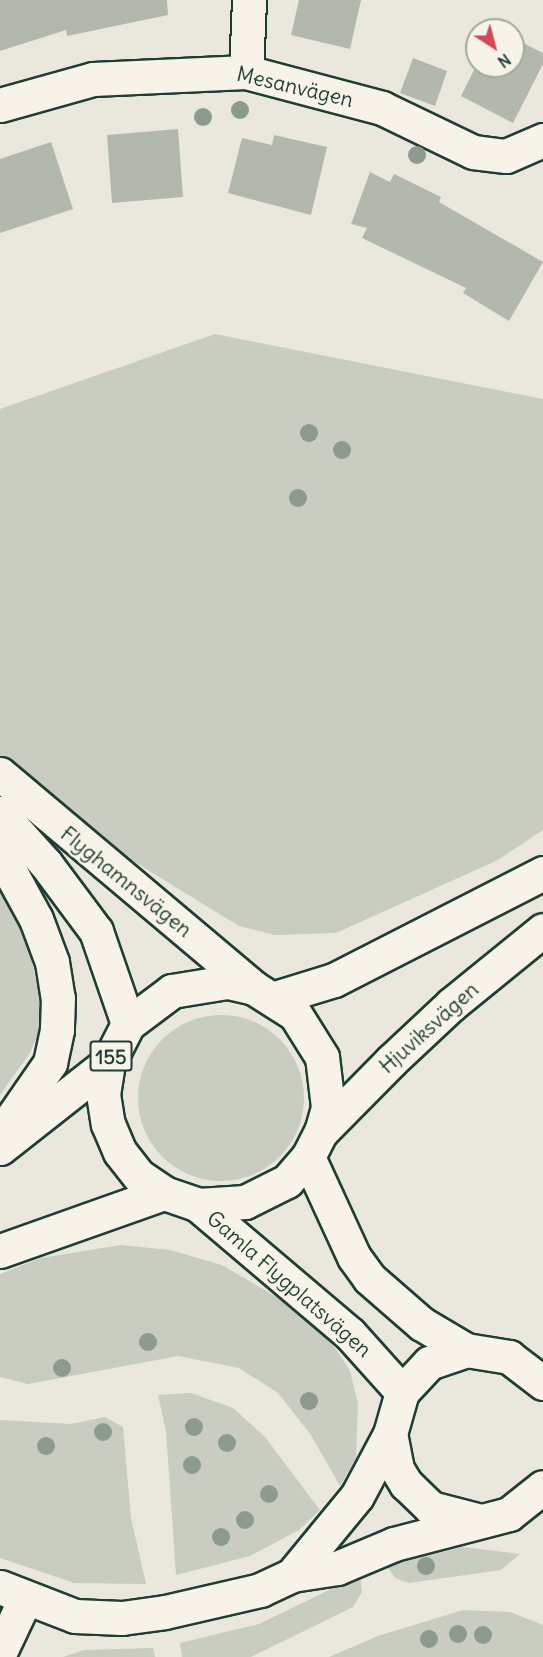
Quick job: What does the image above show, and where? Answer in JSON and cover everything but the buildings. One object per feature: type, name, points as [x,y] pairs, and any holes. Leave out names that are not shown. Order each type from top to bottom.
[{"type":"street","points":[[246,72],[249,0]]},
{"type":"street","name":"Mesanvägen","points":[[0,105],[93,79],[246,72],[382,108],[472,152],[506,156],[543,140]]},
{"type":"street","name":"Flyghamnsvägen","points":[[0,774],[265,993]]},
{"type":"street","name":"Flyghamnsvägen","points":[[0,813],[46,864],[96,932],[128,1024]]},
{"type":"street","points":[[0,854],[36,920],[52,962],[58,998],[57,1030],[50,1064],[0,1135]]},
{"type":"street","name":"155","points":[[265,993],[334,980],[543,873]]},
{"type":"street","name":"Hjuviksvägen","points":[[315,1144],[452,1004],[543,930]]},
{"type":"street","name":"155","points":[[217,982],[265,993],[295,1014],[322,1057],[328,1107],[315,1144],[287,1181],[260,1197],[230,1205],[198,1205],[164,1193],[139,1176],[116,1143],[104,1094],[108,1063],[128,1024],[172,991],[217,982]]},
{"type":"street","name":"155","points":[[0,1148],[108,1063]]},
{"type":"street","points":[[315,1144],[354,1257],[369,1278],[422,1324],[466,1350],[509,1356],[543,1383]]},
{"type":"street","points":[[0,1251],[164,1193]]},
{"type":"street","name":"Gamla Flygplatsvägen","points":[[198,1205],[350,1334],[402,1392]]},
{"type":"street","points":[[292,1575],[357,1496],[390,1434],[402,1392],[429,1363],[466,1350]]},
{"type":"street","points":[[390,1434],[397,1469],[417,1497],[447,1515],[482,1520]]},
{"type":"street","points":[[0,1652],[12,1593],[75,1616],[122,1618],[215,1603],[292,1575],[337,1569],[394,1544],[509,1514],[539,1499]]},
{"type":"shaded area","points":[[215,334],[543,399],[543,830],[498,860],[336,933],[275,935],[239,926],[94,837],[0,756],[0,409]]},
{"type":"shaded area","points":[[0,887],[28,945],[41,1001],[40,1030],[30,1053],[0,1095]]},
{"type":"shaded area","points":[[221,1015],[237,1016],[253,1021],[280,1039],[298,1066],[303,1082],[303,1114],[298,1130],[280,1157],[253,1175],[237,1180],[221,1181],[205,1180],[189,1175],[162,1157],[144,1130],[139,1114],[138,1098],[139,1082],[144,1066],[162,1039],[189,1021],[205,1016]]},
{"type":"shaded area","points":[[121,1245],[170,1250],[222,1265],[300,1311],[334,1346],[350,1371],[358,1403],[356,1458],[340,1486],[311,1435],[278,1393],[239,1368],[178,1356],[28,1384],[0,1377],[0,1274],[41,1258]]},
{"type":"shaded area","points":[[191,1393],[233,1408],[265,1437],[320,1510],[299,1530],[250,1556],[176,1575],[166,1431],[158,1395]]},
{"type":"shaded area","points":[[105,1417],[123,1427],[131,1518],[146,1584],[74,1583],[0,1558],[0,1420],[71,1424]]},
{"type":"shaded area","points":[[463,1547],[520,1554],[501,1570],[409,1583],[395,1578],[387,1566]]},
{"type":"shaded area","points":[[360,1575],[362,1592],[353,1607],[251,1657],[182,1657],[180,1643],[259,1624]]},
{"type":"shaded area","points":[[463,1610],[510,1612],[543,1625],[543,1657],[329,1657],[378,1636]]},
{"type":"shaded area","points":[[153,1648],[155,1657],[63,1657],[84,1650]]}]
